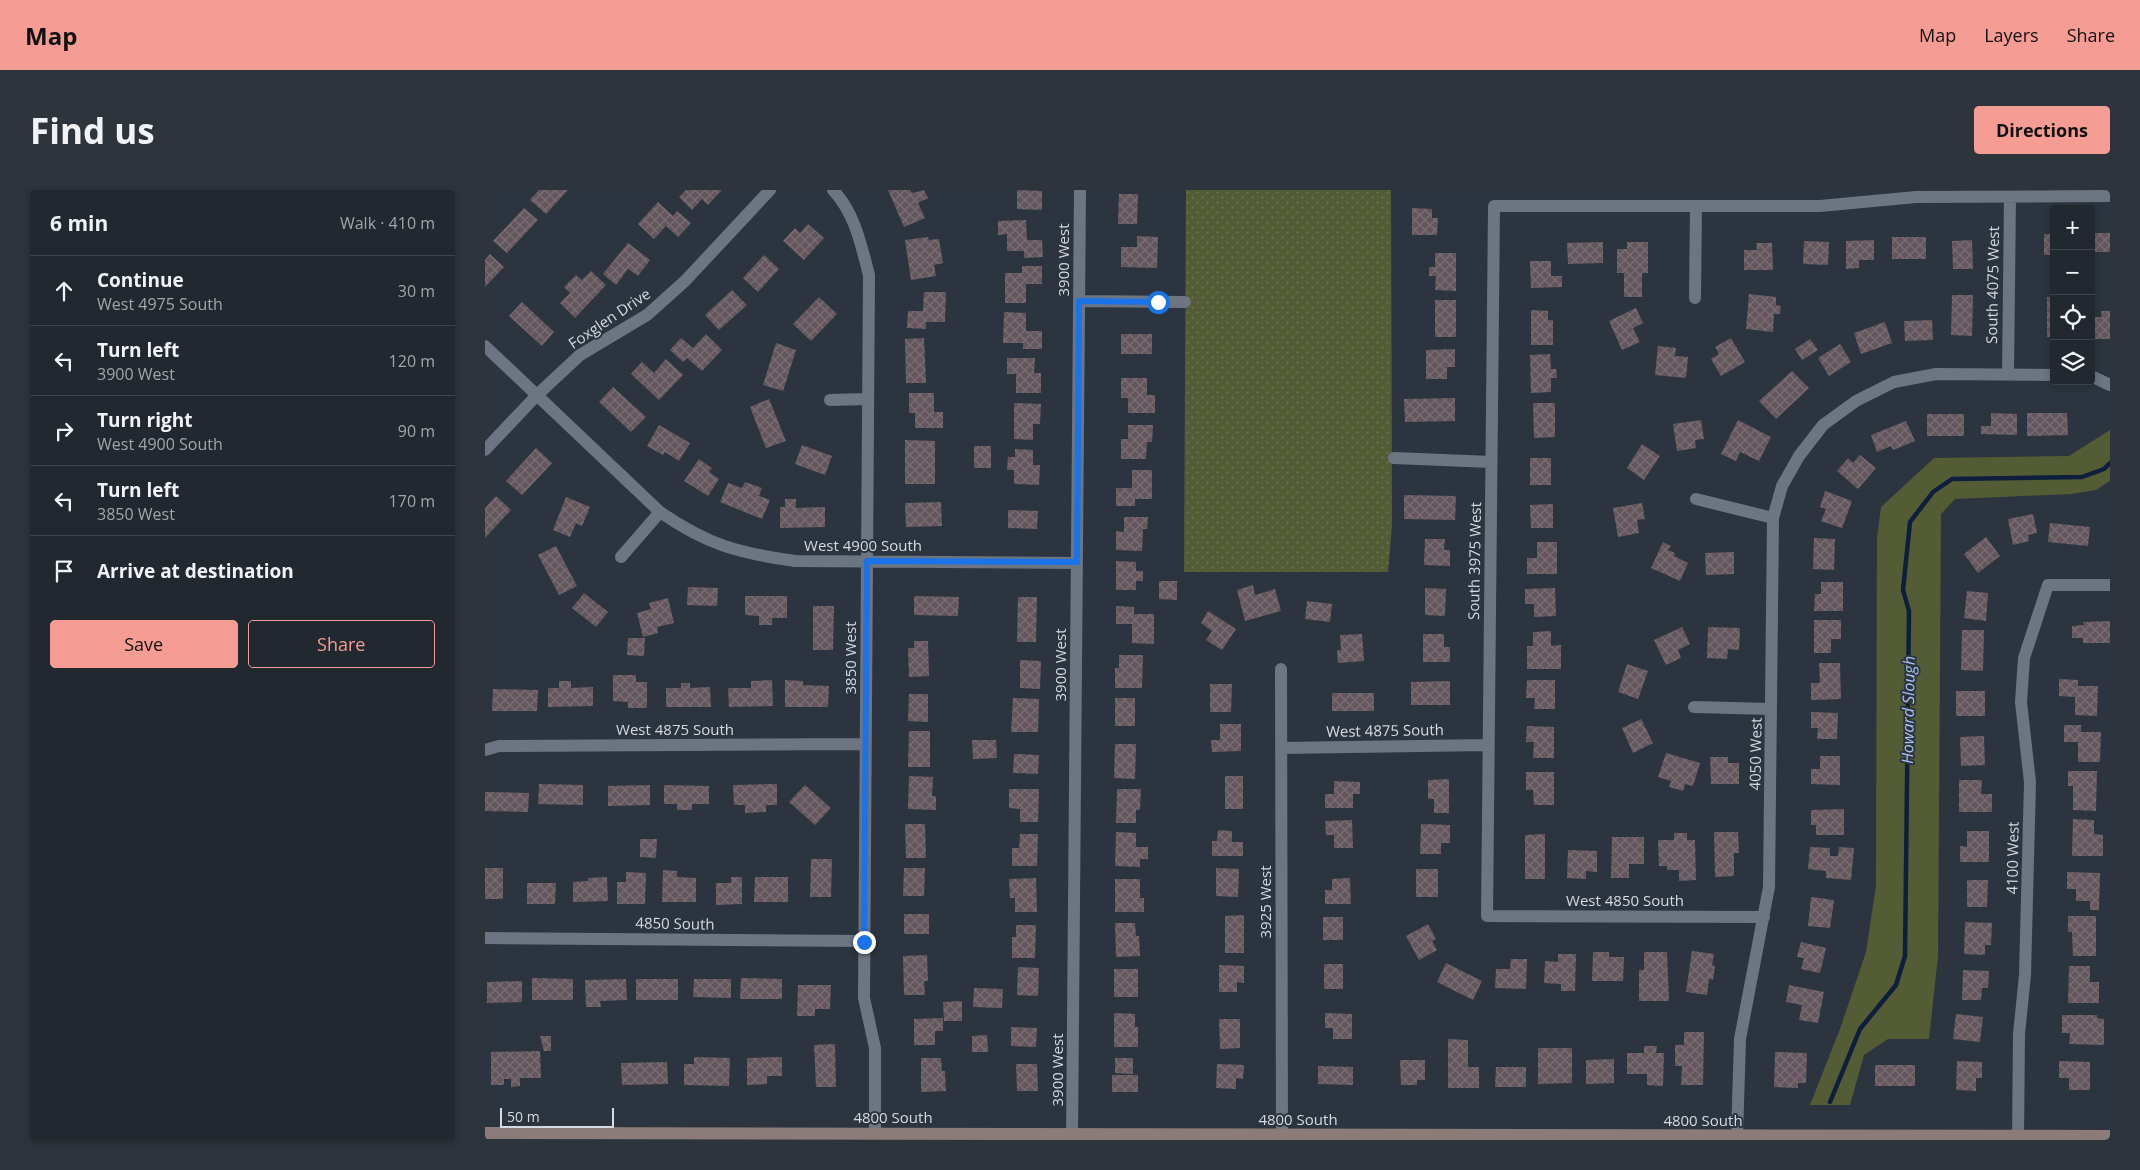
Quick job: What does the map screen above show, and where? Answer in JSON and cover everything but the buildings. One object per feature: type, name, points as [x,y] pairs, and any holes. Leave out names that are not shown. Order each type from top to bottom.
[{"type":"street","name":"Foxglen Drive","points":[[485,450],[537,395],[580,355],[647,315],[685,281],[770,190]]},
{"type":"street","name":"3850 West","points":[[833,190],[839,196],[857,228],[869,275],[864,998],[875,1048],[875,1134]]},
{"type":"street","name":"3900 West","points":[[1073,1137],[1080,190]]},
{"type":"street","points":[[1695,298],[1696,206],[1820,206],[1915,197],[2110,196]]},
{"type":"street","name":"South 4075 West","points":[[2008,375],[2010,197]]},
{"type":"street","name":"South 3975 West","points":[[1487,916],[1494,206],[1696,206]]},
{"type":"street","points":[[1079,301],[1185,302]]},
{"type":"street","name":"West 4900 South","points":[[485,346],[660,512],[691,533],[722,546],[756,556],[795,561],[1077,562]]},
{"type":"street","name":"4050 West","points":[[1737,1136],[1740,1039],[1769,887],[1773,518],[1782,486],[1799,456],[1823,425],[1856,400],[1894,382],[1935,374],[2050,375]]},
{"type":"street","points":[[2095,378],[2110,385]]},
{"type":"street","points":[[830,400],[868,399]]},
{"type":"street","points":[[1393,458],[1491,462]]},
{"type":"street","points":[[1696,499],[1773,518]]},
{"type":"street","points":[[621,558],[660,512]]},
{"type":"street","name":"4100 West","points":[[2018,1138],[2019,1034],[2025,975],[2029,782],[2021,702],[2024,658],[2048,585],[2110,585]]},
{"type":"street","name":"3925 West","points":[[1281,669],[1282,1135]]},
{"type":"street","points":[[1694,707],[1771,709]]},
{"type":"street","name":"West 4875 South","points":[[485,750],[499,746],[865,744]]},
{"type":"street","name":"West 4875 South","points":[[1281,748],[1489,745]]},
{"type":"street","name":"West 4850 South","points":[[1487,916],[1764,917]]},
{"type":"street","name":"4850 South","points":[[485,938],[864,942]]},
{"type":"street","name":"4800 South","points":[[485,1133],[656,1136],[875,1134],[1073,1137],[1282,1135],[1406,1138],[1737,1136],[2018,1138],[2110,1136]]},
{"type":"green space","points":[[1186,190],[1391,190],[1392,525],[1388,572],[1184,572]]},
{"type":"green space","points":[[2110,430],[2110,481],[2096,490],[2071,494],[1955,499],[1941,514],[1938,956],[1929,1039],[1888,1039],[1864,1055],[1850,1105],[1810,1105],[1840,1029],[1866,952],[1876,886],[1877,538],[1881,507],[1934,458],[2069,456]]},
{"type":"waterway","name":"Howard Slough","points":[[1830,1102],[1860,1029],[1896,985],[1905,956],[1909,611],[1903,590],[1910,522],[1933,492],[1952,479],[2082,477],[2104,469],[2110,463]]},
{"type":"route","points":[[864,942],[867,561],[1077,562],[1079,301],[1158,302]]}]
